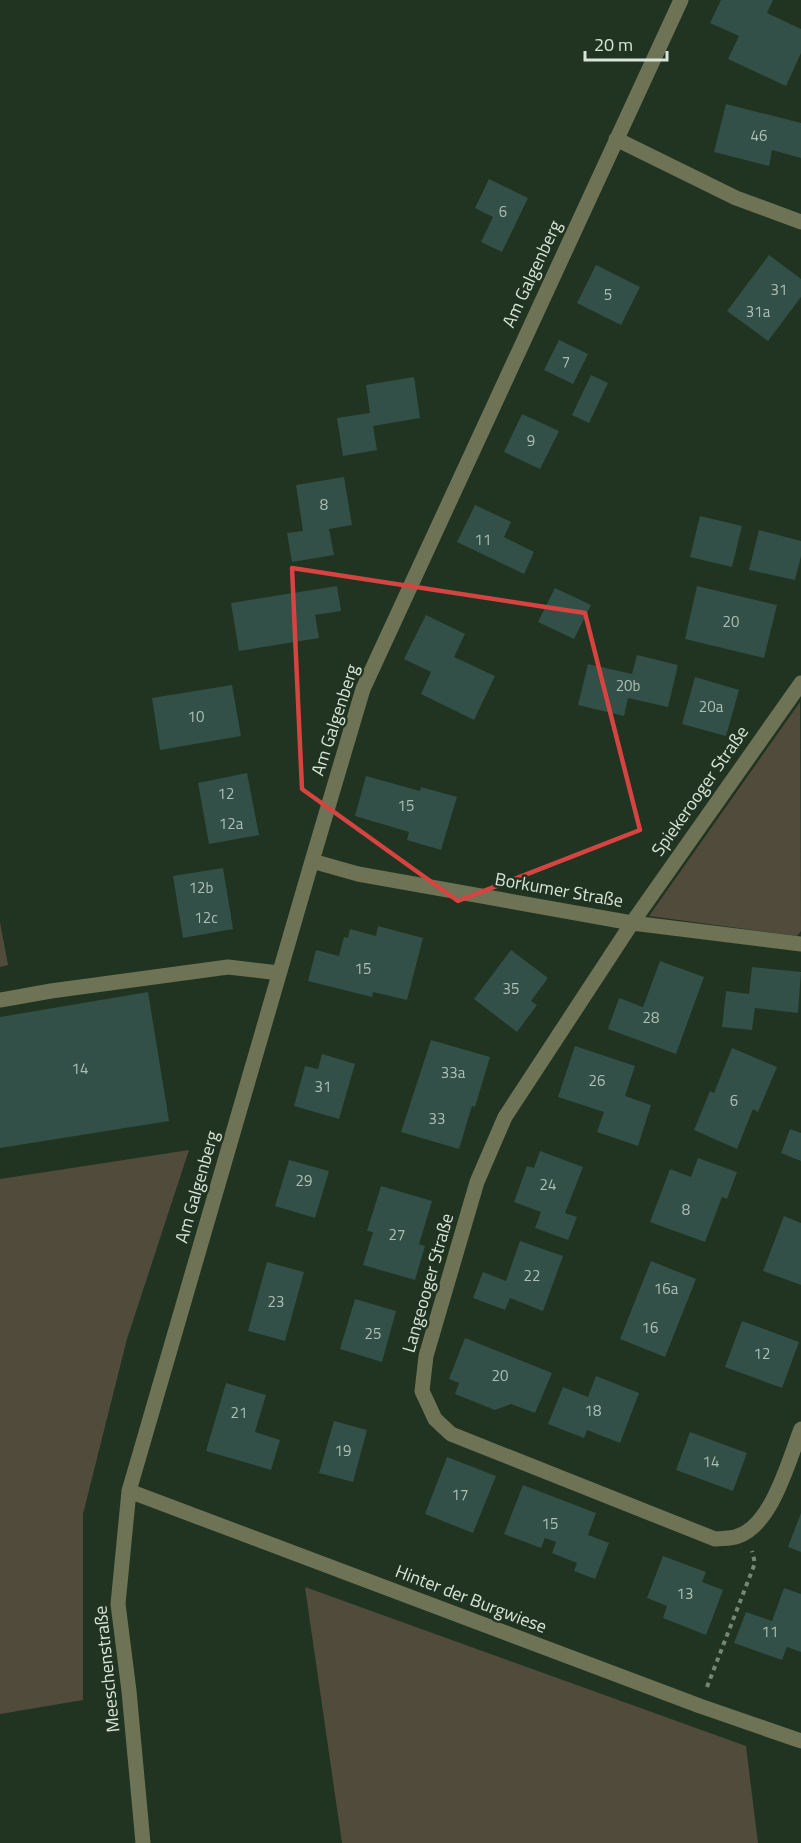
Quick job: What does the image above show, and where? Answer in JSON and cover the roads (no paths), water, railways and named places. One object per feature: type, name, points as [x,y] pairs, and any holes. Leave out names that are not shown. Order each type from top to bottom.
[{"type":"street","name":"Am Galgenberg","points":[[129,1491],[363,689],[681,0]]},
{"type":"street","points":[[616,139],[736,198],[801,222]]},
{"type":"street","name":"Spiekerooger Straße","points":[[632,923],[801,683]]},
{"type":"street","name":"Borkumer Straße","points":[[312,861],[358,874],[632,923],[801,944]]},
{"type":"street","name":"Langeooger Straße","points":[[632,923],[505,1117],[477,1182],[426,1356],[422,1391],[435,1419],[451,1434],[714,1539],[739,1536],[761,1520],[776,1495],[801,1429]]},
{"type":"street","points":[[0,1000],[228,967],[279,973]]},
{"type":"street","name":"Hinter der Burgwiese","points":[[129,1491],[700,1706],[801,1741]]},
{"type":"street","name":"Meeschenstraße","points":[[129,1491],[118,1604],[129,1691],[143,1843]]}]
